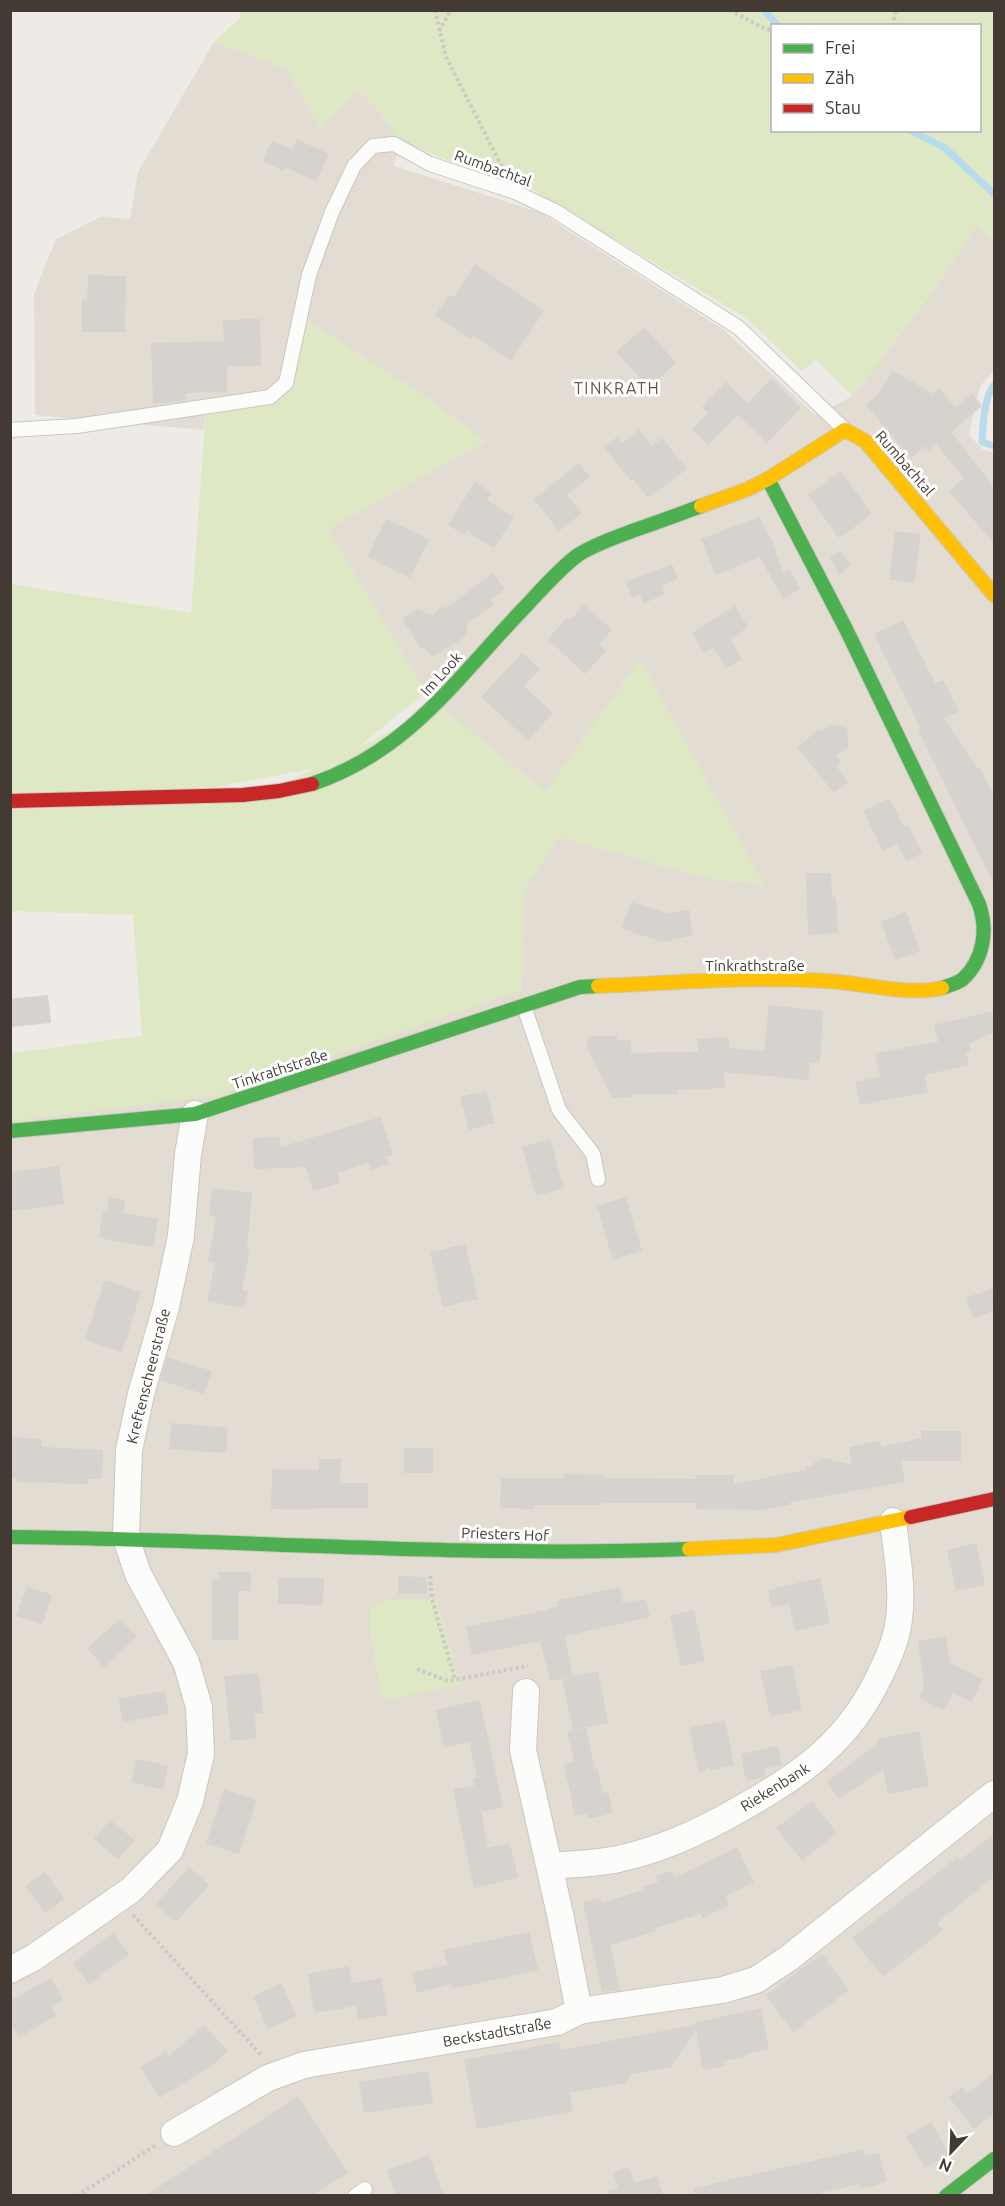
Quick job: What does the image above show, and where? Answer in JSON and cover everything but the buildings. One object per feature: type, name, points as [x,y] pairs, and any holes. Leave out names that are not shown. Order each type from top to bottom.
[{"type":"street","name":"Im Look","points":[[10,801],[243,795],[313,784],[345,771],[395,742],[435,707],[483,651],[556,574],[577,556],[595,544],[748,489],[768,479],[845,430]]},
{"type":"street","name":"Rumbachtal","points":[[845,430],[865,441],[994,595]]},
{"type":"street","name":"Tinkrathstraße","points":[[10,1131],[195,1114],[580,987],[764,979],[828,981],[928,991],[962,980],[976,962],[984,940],[979,904],[846,629],[768,479]]},
{"type":"street","name":"Kreftenscheerstraße","points":[[10,1970],[33,1958],[131,1890],[170,1850],[190,1801],[201,1754],[200,1707],[186,1662],[138,1574],[126,1538],[129,1449],[182,1236],[195,1114]]},
{"type":"street","name":"Priesters Hof","points":[[10,1537],[126,1538],[516,1552],[604,1552],[776,1545],[994,1499]]},
{"type":"street","name":"Riekenbank","points":[[550,1866],[617,1859],[697,1833],[782,1786],[819,1758],[850,1726],[873,1690],[888,1660],[898,1626],[901,1594],[893,1521]]},
{"type":"street","points":[[526,1692],[523,1750],[550,1866],[579,2011]]},
{"type":"street","name":"Beckstadtstraße","points":[[174,2133],[278,2075],[304,2065],[557,2022],[579,2011],[723,1990],[756,1980],[789,1958],[994,1794]]},
{"type":"street","points":[[946,2196],[994,2159]]},
{"type":"lane","name":"Rumbachtal","points":[[10,430],[77,426],[270,397],[286,382],[309,275],[332,212],[354,166],[373,146],[394,144],[430,164],[514,192],[555,211],[739,328],[845,430]]},
{"type":"lane","points":[[524,1006],[559,1110],[592,1154],[598,1179]]},
{"type":"path","points":[[435,10],[446,57],[514,192]]},
{"type":"path","points":[[439,31],[451,10]]},
{"type":"path","points":[[730,10],[765,29],[771,30]]},
{"type":"path","points":[[429,1568],[432,1599],[455,1680]]},
{"type":"path","points":[[417,1669],[448,1681],[528,1666]]},
{"type":"path","points":[[118,1899],[278,2075]]},
{"type":"path","points":[[77,2196],[174,2133]]},
{"type":"shaded area","points":[[214,42],[287,69],[321,130],[357,89],[379,111],[401,141],[394,166],[539,212],[724,330],[815,415],[853,396],[935,288],[976,226],[994,240],[994,371],[980,386],[969,435],[982,449],[994,453],[994,2195],[11,2196],[11,1120],[522,990],[524,890],[559,837],[707,878],[763,884],[640,660],[546,792],[440,707],[422,686],[327,529],[486,441],[418,392],[302,317],[289,385],[206,412],[203,430],[35,415],[34,294],[56,239],[100,217],[130,219],[138,172]]},
{"type":"green space","points":[[237,10],[994,11],[994,240],[976,226],[936,286],[853,396],[816,360],[802,371],[745,317],[523,184],[486,176],[401,141],[379,111],[357,89],[321,130],[287,69],[214,42],[242,16]]},
{"type":"green space","points":[[301,316],[418,392],[486,441],[327,529],[422,686],[429,690],[337,764],[215,787],[11,797],[11,584],[191,613],[206,412],[276,399]]},
{"type":"green space","points":[[640,660],[764,884],[707,878],[559,837],[524,890],[522,990],[217,1096],[11,1121],[11,1053],[142,1036],[133,915],[11,911],[11,810],[249,800],[440,707],[546,792]]},
{"type":"green space","points":[[386,1600],[438,1600],[459,1685],[382,1700],[370,1633],[369,1609]]},
{"type":"waterway","points":[[764,10],[776,24]]},
{"type":"waterway","points":[[914,132],[945,148],[994,194]]},
{"type":"waterway","points":[[994,385],[986,404],[982,442],[994,446]]},
{"type":"traffic: fast","points":[[768,479],[846,629],[979,904],[983,934],[976,963],[963,979],[942,988]]},
{"type":"traffic: fast","points":[[312,784],[347,770],[405,732],[454,684],[551,579],[578,555],[605,542],[701,506]]},
{"type":"traffic: fast","points":[[10,1131],[195,1114],[580,987],[598,986]]},
{"type":"traffic: fast","points":[[10,1537],[435,1550],[689,1549]]},
{"type":"traffic: fast","points":[[946,2196],[994,2159]]},
{"type":"traffic: slow","points":[[701,506],[768,479],[845,430],[865,441],[994,595]]},
{"type":"traffic: slow","points":[[598,986],[770,979],[841,982],[914,991],[942,988]]},
{"type":"traffic: slow","points":[[689,1549],[776,1545],[911,1517]]},
{"type":"traffic: jam","points":[[10,801],[243,795],[312,784]]},
{"type":"traffic: jam","points":[[911,1517],[994,1499]]},
{"type":"district","name":"TINKRATH","points":[[617,388]]}]
